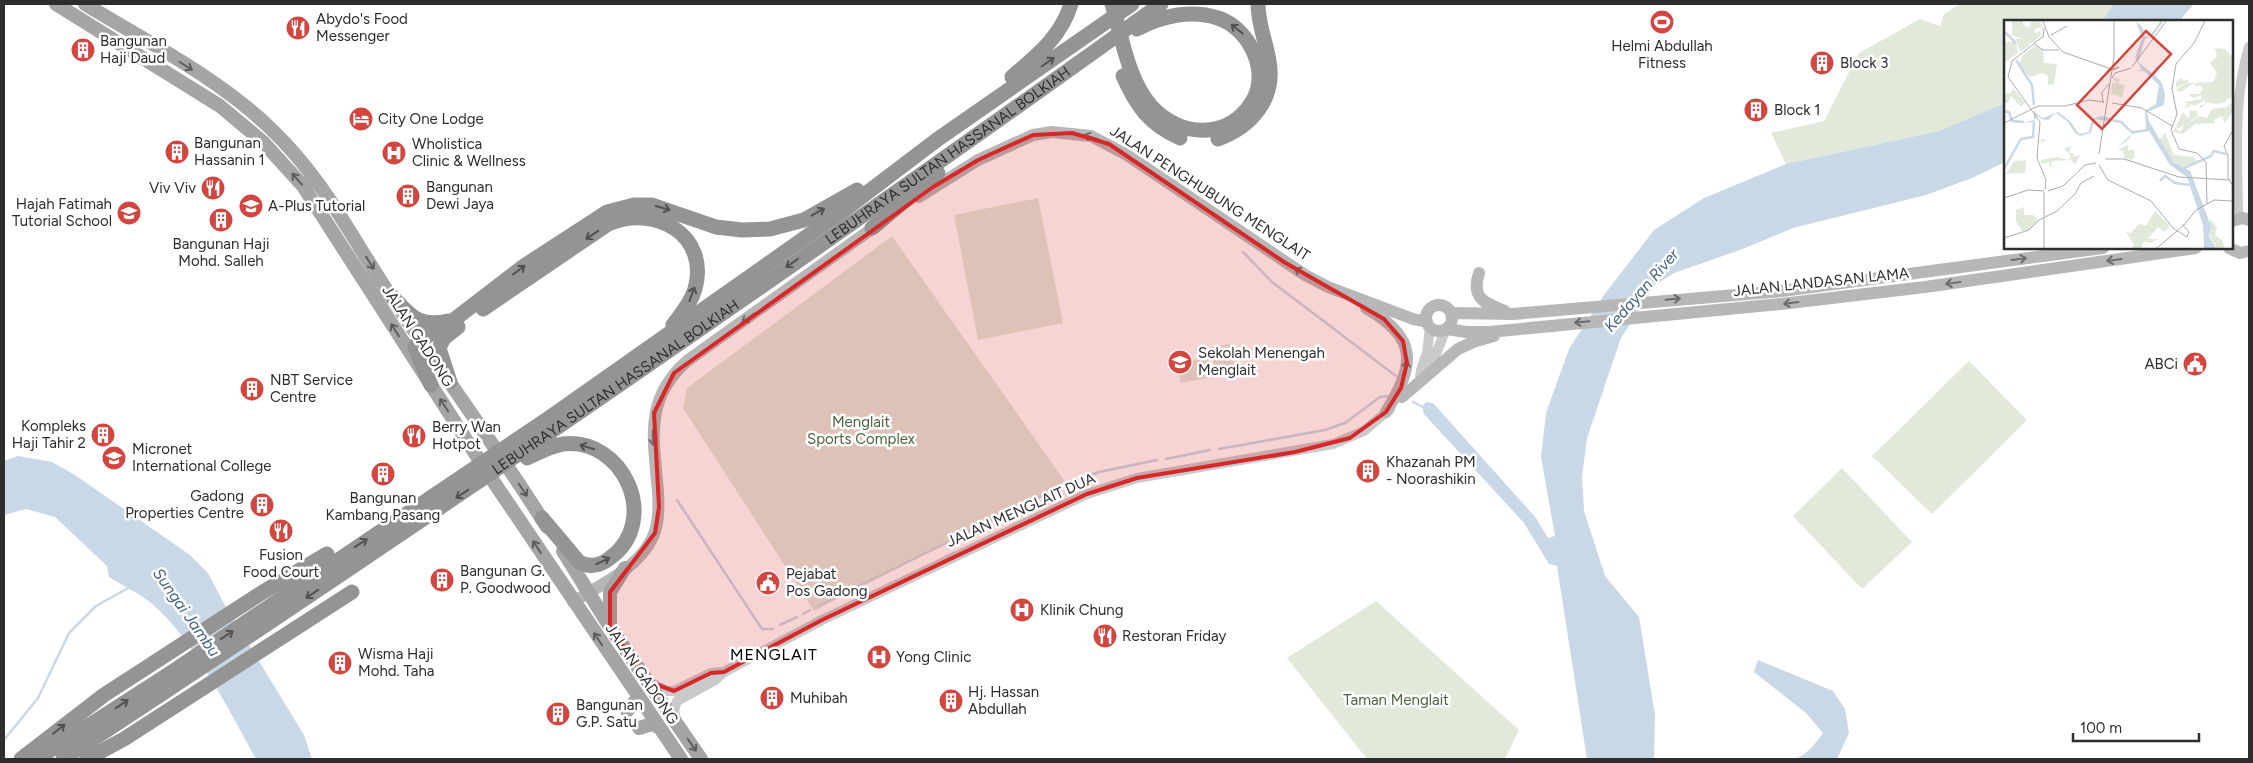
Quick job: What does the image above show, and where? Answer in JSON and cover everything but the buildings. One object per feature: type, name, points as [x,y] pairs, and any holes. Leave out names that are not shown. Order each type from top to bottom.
[{"type":"highway","points":[[938,139],[1041,52],[1064,25],[1072,4]]},
{"type":"highway","points":[[1101,47],[1159,20],[1195,14],[1217,18],[1238,27],[1270,63],[1268,85],[1261,107],[1252,119],[1238,131],[1218,138],[1201,141],[1181,138],[1162,130],[1145,115],[1132,96],[1123,76],[1103,4]]},
{"type":"highway","points":[[1112,4],[1137,85],[1151,106],[1169,122],[1190,130],[1209,131],[1226,126],[1242,114],[1253,101],[1257,86],[1260,50],[1258,4]]},
{"type":"highway","name":"LEBUHRAYA SULTAN HASSANAL BOLKIAH","points":[[37,759],[176,678],[481,481],[938,139],[1132,4]]},
{"type":"highway","name":"LEBUHRAYA SULTAN HASSANAL BOLKIAH","points":[[63,759],[349,551],[670,340],[1024,102],[1162,4]]},
{"type":"highway","points":[[872,228],[1024,102]]},
{"type":"highway","points":[[431,385],[415,348],[417,343],[454,319],[524,266],[607,212],[634,205],[652,205],[716,227],[742,230],[770,229],[804,220],[906,163]]},
{"type":"highway","points":[[450,382],[439,348],[441,342],[450,332],[608,224],[624,218],[653,218],[672,226],[684,237],[694,255],[695,289],[670,340]]},
{"type":"highway","points":[[390,295],[411,316],[420,322],[437,323],[454,319]]},
{"type":"highway","points":[[481,481],[545,450],[561,444],[571,444],[588,447],[612,460],[624,474],[632,491],[634,514],[630,534],[618,551],[602,563],[586,566],[579,562],[542,518]]},
{"type":"highway","points":[[21,759],[104,695],[263,592],[326,554]]},
{"type":"highway","points":[[87,759],[124,739],[352,592]]},
{"type":"main road","name":"JALAN GADONG","points":[[56,4],[208,98],[263,142],[308,194],[573,602],[681,759]]},
{"type":"main road","name":"JALAN GADONG","points":[[85,4],[215,84],[269,127],[324,188],[390,295],[542,518],[610,627],[702,759]]},
{"type":"main road","name":"JALAN PENGHUBUNG MENGLAIT","points":[[573,602],[625,568],[649,545],[658,521],[659,507],[653,444],[654,413],[659,398],[674,373],[872,228],[953,175],[1007,146],[1033,136],[1052,132],[1072,133],[1091,136],[1109,144],[1284,262],[1328,287],[1428,324]]},
{"type":"main road","name":"JALAN LANDASAN LAMA","points":[[1452,313],[1513,314],[1782,291],[2095,249]]},
{"type":"main road","name":"JALAN LANDASAN LAMA","points":[[1446,329],[1466,332],[1518,329],[1781,304],[1925,288],[2189,249]]},
{"type":"main road","points":[[2231,249],[2240,253],[2249,251]]},
{"type":"main road","points":[[1479,273],[1476,282],[1480,298],[1487,304],[1513,314]]},
{"type":"main road","points":[[1328,287],[1384,319],[1395,328],[1403,341],[1407,353],[1406,374],[1401,388],[1386,412]]},
{"type":"main road","points":[[1441,305],[1449,308],[1452,313],[1452,321],[1446,329],[1436,331],[1428,324],[1427,313],[1433,306],[1441,305]]},
{"type":"main road","points":[[1402,397],[1458,349],[1473,342],[1518,329]]},
{"type":"main road","points":[[610,627],[610,592],[625,568]]},
{"type":"main road","points":[[627,711],[638,698]]},
{"type":"main road","points":[[639,728],[652,724],[659,727]]},
{"type":"street","points":[[2240,220],[2238,115],[2242,69],[2249,47]]},
{"type":"street","name":"JALAN MENGLAIT DUA","points":[[1418,378],[1427,353],[1428,324]]},
{"type":"street","name":"JALAN MENGLAIT DUA","points":[[676,722],[674,710],[677,700],[715,680],[724,672],[815,624],[1087,494],[1146,476],[1333,444],[1364,431],[1402,397],[1418,378],[1435,356],[1446,329]]},
{"type":"street","name":"JALAN MENGLAIT DUA","points":[[647,681],[658,688],[674,692],[711,673],[724,672]]},
{"type":"highlighted area","points":[[1072,133],[1109,144],[1284,262],[1384,319],[1403,341],[1407,363],[1401,388],[1386,412],[1350,438],[1295,452],[1137,478],[1087,494],[822,620],[724,672],[711,673],[674,691],[647,681],[610,627],[610,592],[655,533],[659,507],[654,413],[674,373],[933,187],[978,160],[1033,135]]},
{"type":"green space","points":[[1960,4],[2114,4],[2103,20],[2004,20],[2004,103],[1939,131],[1786,164],[1771,133],[1824,121],[1859,53],[1920,19],[1940,26],[1944,14]]},
{"type":"green space","points":[[1038,198],[1063,323],[978,340],[954,215]]},
{"type":"green space","name":"Menglait Sports Complex","points":[[892,236],[1066,483],[814,611],[683,408],[687,388]]},
{"type":"green space","points":[[1230,344],[1235,372],[1216,376],[1211,347]]},
{"type":"green space","points":[[1209,358],[1212,377],[1181,383],[1177,364]]},
{"type":"green space","points":[[1969,361],[2027,420],[1932,514],[1872,456]]},
{"type":"green space","points":[[1842,468],[1912,542],[1862,589],[1793,516]]},
{"type":"green space","name":"Taman Menglait","points":[[1376,601],[1519,730],[1505,759],[1367,759],[1287,658]]},
{"type":"water","points":[[2114,4],[2194,4],[2180,20],[2103,20]]},
{"type":"water","name":"Kedayan River","points":[[2004,103],[2004,162],[1972,178],[1926,195],[1793,228],[1740,250],[1674,273],[1655,285],[1621,338],[1587,438],[1582,477],[1584,511],[1605,576],[1639,617],[1655,715],[1654,759],[1587,759],[1557,566],[1549,564],[1524,523],[1424,414],[1422,407],[1426,402],[1433,403],[1536,518],[1548,538],[1555,536],[1541,457],[1546,413],[1569,349],[1604,295],[1654,230],[1704,198],[1786,164],[1939,131]]},
{"type":"water","name":"Sungai Jambu","points":[[18,456],[52,462],[75,475],[190,555],[208,573],[226,607],[304,735],[312,759],[256,759],[210,676],[167,618],[146,599],[109,577],[107,566],[55,517],[26,509],[4,515],[4,461]]},
{"type":"water","points":[[1758,660],[1833,691],[1845,709],[1849,733],[1837,759],[1794,759],[1807,752],[1823,733],[1806,713],[1754,672]]},
{"type":"waterway","points":[[1243,252],[1272,282],[1396,376]]},
{"type":"waterway","points":[[1219,449],[1325,430],[1345,423],[1380,397],[1387,396]]},
{"type":"waterway","points":[[1413,402],[1425,408]]},
{"type":"waterway","points":[[1166,459],[1210,450]]},
{"type":"waterway","points":[[1072,482],[1099,472],[1157,460]]},
{"type":"waterway","points":[[818,606],[1054,490]]},
{"type":"waterway","points":[[677,500],[762,629],[773,629]]},
{"type":"waterway","points":[[4,740],[38,698],[69,633],[96,606],[130,587]]},
{"type":"waterway","points":[[803,614],[810,610]]},
{"type":"waterway","points":[[780,625],[797,617]]},
{"type":"place","name":"Helmi Abdullah Fitness","points":[[1662,22]]},
{"type":"place","name":"Abydo's Food Messenger","points":[[298,28]]},
{"type":"place","name":"Bangunan Haji Daud","points":[[83,50]]},
{"type":"place","name":"Block 3","points":[[1822,63]]},
{"type":"place","name":"Block 1","points":[[1756,110]]},
{"type":"place","name":"City One Lodge","points":[[361,119]]},
{"type":"place","name":"Bangunan Hassanin 1","points":[[177,152]]},
{"type":"place","name":"Wholistica Clinic & Wellness","points":[[394,153]]},
{"type":"place","name":"Viv Viv","points":[[213,188]]},
{"type":"place","name":"Bangunan Dewi Jaya","points":[[408,196]]},
{"type":"place","name":"A-Plus Tutorial","points":[[251,206]]},
{"type":"place","name":"Hajah Fatimah Tutorial School","points":[[129,213]]},
{"type":"place","name":"Bangunan Haji Mohd. Salleh","points":[[221,220]]},
{"type":"place","name":"Sekolah Menengah Menglait","points":[[1180,362]]},
{"type":"place","name":"ABCi","points":[[2195,364]]},
{"type":"place","name":"NBT Service Centre","points":[[252,389]]},
{"type":"place","name":"Kompleks Haji Tahir 2","points":[[103,435]]},
{"type":"place","name":"Berry Wan Hotpot","points":[[414,436]]},
{"type":"place","name":"Micronet International College","points":[[114,458]]},
{"type":"place","name":"Khazanah PM - Noorashikin","points":[[1368,471]]},
{"type":"place","name":"Bangunan Kambang Pasang","points":[[383,474]]},
{"type":"place","name":"Gadong Properties Centre","points":[[262,505]]},
{"type":"place","name":"Fusion Food Court","points":[[281,531]]},
{"type":"place","name":"Bangunan G. P. Goodwood","points":[[442,580]]},
{"type":"place","name":"Pejabat Pos Gadong","points":[[768,583]]},
{"type":"place","name":"Klinik Chung","points":[[1022,610]]},
{"type":"place","name":"Restoran Friday","points":[[1105,636]]},
{"type":"place","name":"Yong Clinic","points":[[879,657]]},
{"type":"place","name":"Wisma Haji Mohd. Taha","points":[[340,663]]},
{"type":"place","name":"Muhibah","points":[[772,698]]},
{"type":"place","name":"Hj. Hassan Abdullah","points":[[951,701]]},
{"type":"place","name":"Bangunan G.P. Satu","points":[[558,714]]},
{"type":"district","name":"MENGLAIT","points":[[774,654]]}]
